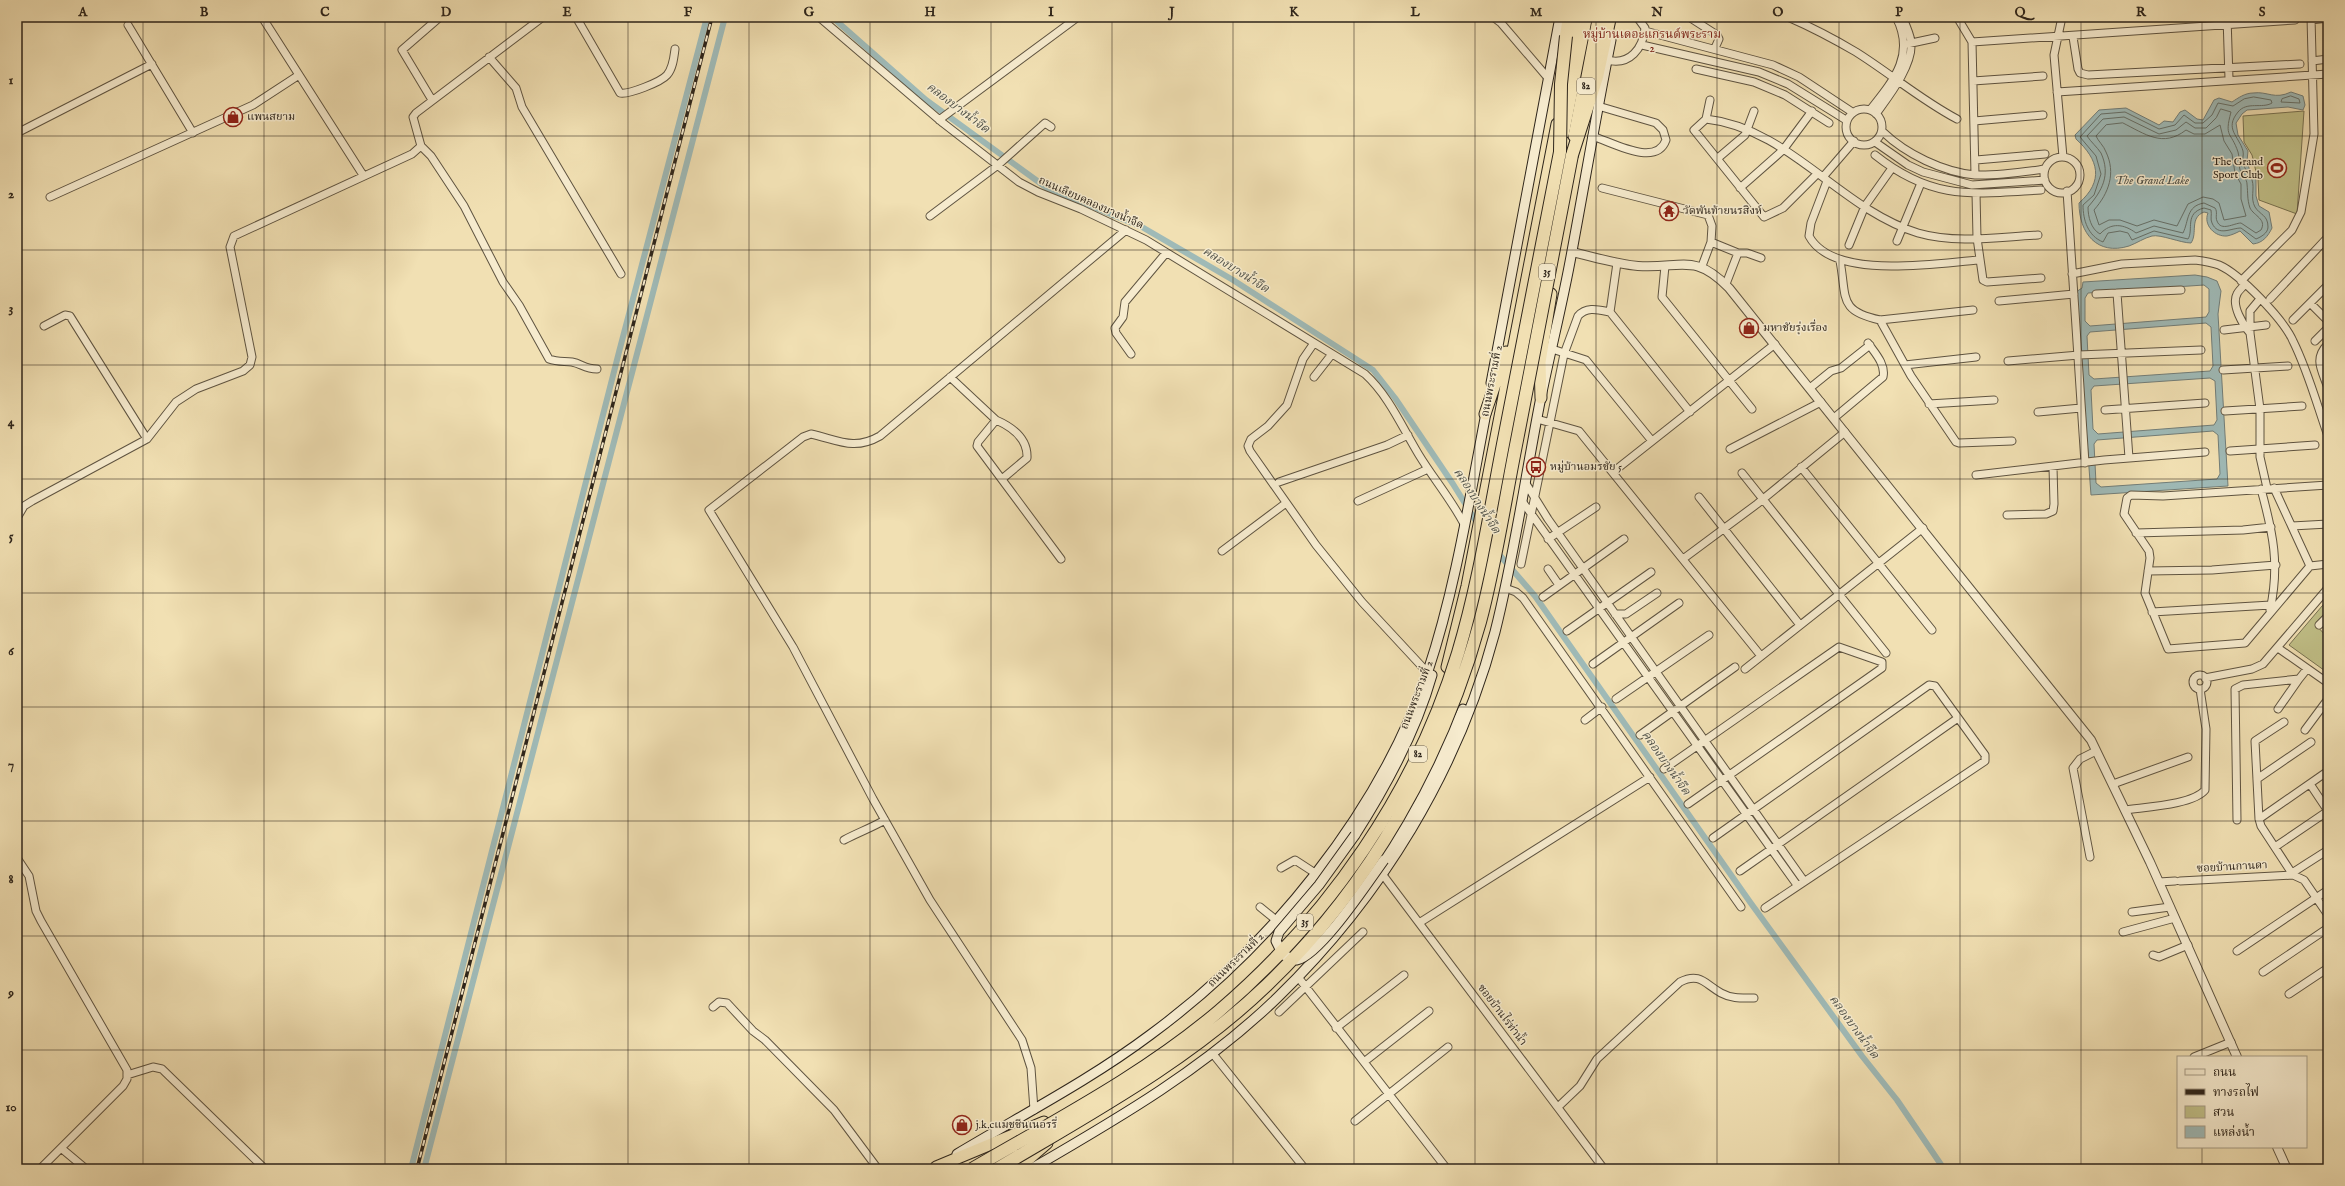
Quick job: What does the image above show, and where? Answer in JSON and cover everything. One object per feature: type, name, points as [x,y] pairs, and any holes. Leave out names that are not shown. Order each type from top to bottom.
[{"type":"highway","points":[[1560,152],[1562,70],[1569,17]]},
{"type":"highway","name":"ถนนพระรามที่ 2","points":[[965,1169],[1145,1062],[1206,1017],[1273,956],[1336,883],[1387,808],[1401,782],[1430,717],[1457,633],[1578,17]]},
{"type":"highway","name":"82","points":[[972,1169],[1136,1072],[1178,1043],[1218,1012],[1263,970],[1305,926],[1344,877],[1384,819],[1410,770],[1436,715],[1466,624],[1480,564],[1586,17]]},
{"type":"highway","name":"82","points":[[997,1169],[1148,1079],[1193,1047],[1247,1003],[1301,949],[1340,904],[1373,859],[1404,808],[1425,768],[1449,716],[1480,620],[1598,17]]},
{"type":"highway","name":"35","points":[[1001,1169],[1173,1064],[1235,1015],[1293,960],[1355,886],[1392,832],[1419,784],[1442,735],[1469,653],[1483,604],[1598,17]]},
{"type":"highway","points":[[1572,155],[1597,77],[1610,17]]},
{"type":"highway","points":[[1541,398],[1540,362],[1551,296],[1551,281],[1547,273]]},
{"type":"highway","points":[[1485,414],[1505,357],[1528,274]]},
{"type":"highway","points":[[934,1168],[1044,1122]]},
{"type":"highway","points":[[1017,1169],[1054,1138]]},
{"type":"main road","name":"ถนนพระรามที่ 2","points":[[934,1168],[1034,1110],[1150,1035],[1210,986],[1276,920],[1355,820],[1370,795],[1400,738],[1427,672],[1444,615],[1470,493],[1560,17]]},
{"type":"main road","name":"35","points":[[1032,1169],[1138,1106],[1213,1054],[1267,1008],[1298,977],[1344,925],[1383,874],[1407,839],[1452,752],[1479,682],[1495,632],[1506,583],[1541,398],[1572,252],[1592,136],[1616,17]]},
{"type":"main road","points":[[1444,615],[1435,665],[1416,721],[1389,777],[1355,835],[1319,885],[1279,932],[1276,941],[1283,955],[1298,960],[1309,955],[1348,909],[1384,860],[1409,821],[1439,764],[1495,632]]},
{"type":"street","points":[[262,17],[361,172]]},
{"type":"street","points":[[430,96],[402,50],[440,17]]},
{"type":"street","points":[[543,17],[489,57],[430,96],[413,117],[421,146],[431,156],[464,206],[503,282],[519,305],[549,359],[557,362],[571,362],[585,369],[597,369]]},
{"type":"street","points":[[576,17],[620,93],[635,91],[667,76],[674,62],[676,49]]},
{"type":"street","name":"ถนนเลียบคลองบางน้ำจืด","points":[[819,17],[940,119],[1038,192],[1126,230],[1370,378],[1382,394],[1428,469],[1451,499],[1464,520]]},
{"type":"street","points":[[940,119],[1078,17]]},
{"type":"street","points":[[1493,17],[1501,23],[1548,78]]},
{"type":"street","points":[[1607,60],[1621,61],[1632,56],[1642,45],[1645,30],[1644,25],[1637,17]]},
{"type":"street","points":[[1689,17],[1717,35],[1719,39],[1715,48]]},
{"type":"street","points":[[1788,17],[1813,28],[1856,52],[1933,107],[1957,119]]},
{"type":"street","points":[[1896,17],[1908,44]]},
{"type":"street","points":[[1873,112],[1896,81],[1908,44],[1902,17]]},
{"type":"street","points":[[1957,17],[1972,42],[1976,160],[1975,175]]},
{"type":"street","points":[[2062,17],[2054,56],[2063,157]]},
{"type":"street","points":[[2226,17],[2230,79]]},
{"type":"street","points":[[2249,330],[2235,301],[2237,294],[2243,282],[2297,222],[2301,212],[2313,145],[2311,18],[2328,18]]},
{"type":"street","points":[[1972,42],[2073,37],[2295,20]]},
{"type":"street","points":[[128,25],[193,133]]},
{"type":"street","points":[[1645,30],[1773,65],[1799,77],[1852,112]]},
{"type":"street","points":[[2073,37],[2077,63],[2080,72],[2084,75],[2300,64]]},
{"type":"street","points":[[1908,44],[1936,38]]},
{"type":"street","points":[[1642,45],[1759,72],[1788,84],[1846,120]]},
{"type":"street","points":[[489,57],[516,88],[522,107],[621,274]]},
{"type":"street","points":[[2312,61],[2328,59]]},
{"type":"street","points":[[17,132],[152,64]]},
{"type":"street","points":[[1696,69],[1754,82],[1784,95],[1829,122]]},
{"type":"street","points":[[2057,92],[2230,79],[2328,74]]},
{"type":"street","points":[[50,198],[254,105],[299,75]]},
{"type":"street","points":[[1973,81],[2043,76]]},
{"type":"street","points":[[1710,100],[1706,119],[1694,130],[1764,217],[1783,208],[1822,177],[1854,142]]},
{"type":"street","points":[[1592,136],[1643,154],[1655,153],[1661,150],[1666,140],[1663,130],[1656,122],[1598,106]]},
{"type":"street","points":[[2045,169],[1975,175],[1940,166],[1915,156],[1892,141],[1883,132],[1881,122],[1873,112],[1861,108],[1852,112],[1846,120],[1847,133],[1854,142],[1861,144],[1875,142],[1923,172],[1972,185],[2045,180]]},
{"type":"street","points":[[1718,158],[1744,135],[1754,111]]},
{"type":"street","points":[[1740,188],[1783,150],[1812,111]]},
{"type":"street","points":[[1974,121],[2043,115]]},
{"type":"street","points":[[1706,119],[1746,128],[1783,150],[1865,206],[1904,227],[1918,232],[1948,239],[2038,235]]},
{"type":"street","points":[[930,216],[999,164],[1045,123],[1051,127]]},
{"type":"street","points":[[1875,142],[1883,132]]},
{"type":"street","points":[[17,518],[24,506],[144,435],[183,398],[196,389],[243,371],[250,365],[252,356],[230,246],[234,236],[361,172],[412,154],[421,146]]},
{"type":"street","points":[[1976,160],[2045,154]]},
{"type":"street","points":[[1875,155],[1892,168],[1921,183],[1951,191],[1976,193],[2041,190]]},
{"type":"street","points":[[2063,157],[2074,162],[2079,172],[2077,183],[2067,192],[2052,190],[2045,180],[2045,169],[2053,160],[2063,157]]},
{"type":"street","points":[[1849,245],[1865,206],[1892,168]]},
{"type":"street","points":[[1822,177],[1809,236],[1816,247],[1840,261],[1882,266],[1979,260]]},
{"type":"street","points":[[1898,241],[1921,183]]},
{"type":"street","points":[[1602,188],[1648,201],[1706,213],[1710,217],[1712,226],[1711,242],[1702,266]]},
{"type":"street","points":[[2067,192],[2086,463]]},
{"type":"street","points":[[1976,193],[1977,238],[1983,280],[1987,282],[2041,278]]},
{"type":"street","points":[[1034,1110],[1031,1068],[1022,1040],[930,900],[884,820],[793,647],[709,510],[804,437],[811,434],[846,443],[871,441],[880,436],[1126,230]]},
{"type":"street","points":[[2270,299],[2327,240]]},
{"type":"street","points":[[1711,242],[1738,253],[1747,252],[1761,258]]},
{"type":"street","points":[[1572,252],[1617,263],[1638,266],[1702,266],[1726,284],[2079,722],[2113,784],[2176,918],[2237,1056]]},
{"type":"street","points":[[1131,354],[1116,333],[1115,328],[1123,317],[1126,302],[1166,253]]},
{"type":"street","points":[[1726,284],[1738,253]]},
{"type":"street","points":[[2072,274],[2122,264],[2195,260],[2218,265],[2243,282],[2282,322],[2293,340],[2328,436]]},
{"type":"street","points":[[1840,261],[1847,304],[1850,308],[1866,317],[1880,320],[1973,310]]},
{"type":"street","points":[[1610,312],[1617,263]]},
{"type":"street","points":[[1665,266],[1662,297],[1752,409]]},
{"type":"street","points":[[2293,320],[2328,285]]},
{"type":"street","points":[[2096,294],[2181,290]]},
{"type":"street","points":[[2117,293],[2129,458]]},
{"type":"street","points":[[1999,301],[2074,294]]},
{"type":"street","points":[[2260,299],[2250,311],[2249,330],[2256,368],[2260,409],[2259,449],[2267,489],[2276,565],[2271,609]]},
{"type":"street","points":[[2310,303],[2328,321]]},
{"type":"street","points":[[1521,564],[1564,354],[1578,316],[1582,312],[1593,309],[1610,312],[1690,412]]},
{"type":"street","points":[[44,326],[65,315],[70,316],[144,435]]},
{"type":"street","points":[[1880,320],[1929,404],[1947,431],[1959,444],[2012,441]]},
{"type":"street","points":[[2224,330],[2249,330],[2266,325]]},
{"type":"street","points":[[2315,341],[2328,328]]},
{"type":"street","points":[[1314,343],[1303,359],[1287,406],[1268,426],[1248,442],[1252,457],[1316,544],[1362,602],[1427,672]]},
{"type":"street","points":[[1613,472],[1775,344]]},
{"type":"street","points":[[1810,388],[1832,370],[1841,368],[1869,344],[1880,360],[1884,370],[1883,376],[1834,418]]},
{"type":"street","points":[[2328,344],[2320,352],[2318,359],[2328,388]]},
{"type":"street","points":[[1552,349],[1586,360],[1652,441]]},
{"type":"street","points":[[2008,361],[2090,354],[2201,350]]},
{"type":"street","points":[[1314,377],[1332,354]]},
{"type":"street","points":[[2322,361],[2328,355]]},
{"type":"street","points":[[1905,365],[1976,357]]},
{"type":"street","points":[[2223,370],[2288,366]]},
{"type":"street","points":[[950,377],[996,420],[1009,426],[1017,433],[1027,452],[1027,458],[1020,466],[1002,479]]},
{"type":"street","points":[[1929,404],[1994,400]]},
{"type":"street","points":[[1730,449],[1821,402]]},
{"type":"street","points":[[2105,410],[2125,407],[2205,403]]},
{"type":"street","points":[[2225,411],[2302,406]]},
{"type":"street","points":[[2038,412],[2081,408]]},
{"type":"street","points":[[1537,419],[1579,432],[1761,656]]},
{"type":"street","points":[[996,420],[978,442],[977,446],[1062,559]]},
{"type":"street","points":[[1683,559],[1763,498],[1845,432]]},
{"type":"street","points":[[1279,482],[1387,445],[1408,435]]},
{"type":"street","points":[[2230,451],[2315,446]]},
{"type":"street","points":[[1976,475],[2053,468],[2104,460],[2205,452]]},
{"type":"street","points":[[1801,467],[1932,630]]},
{"type":"street","points":[[2007,515],[2046,514],[2053,510],[2053,468]]},
{"type":"street","points":[[1358,501],[1428,469]]},
{"type":"street","points":[[1742,473],[1886,653]]},
{"type":"street","points":[[1525,482],[1534,499],[1729,775],[1800,883]]},
{"type":"street","points":[[2328,485],[2163,496],[2131,495],[2127,498],[2124,514],[2149,551],[2148,571],[2144,589],[2165,644],[2171,649],[2242,644],[2310,566],[2328,564]]},
{"type":"street","points":[[2267,489],[2292,526],[2310,566]]},
{"type":"street","points":[[1699,497],[1800,625]]},
{"type":"street","points":[[1522,500],[1548,539],[1747,815],[1775,847]]},
{"type":"street","points":[[1222,551],[1286,503]]},
{"type":"street","points":[[1548,539],[1596,507]]},
{"type":"street","points":[[1539,526],[1548,519]]},
{"type":"street","points":[[2292,526],[2328,524]]},
{"type":"street","points":[[2136,533],[2243,530],[2271,527]]},
{"type":"street","points":[[1745,669],[1922,528]]},
{"type":"street","points":[[1543,597],[1582,567],[1624,539]]},
{"type":"street","points":[[2148,571],[2212,570],[2276,565]]},
{"type":"street","points":[[1548,569],[1559,585]]},
{"type":"street","points":[[1567,631],[1650,572]]},
{"type":"street","points":[[1506,583],[1522,598],[1602,708],[1741,907]]},
{"type":"street","points":[[2200,689],[2194,686],[2194,678],[2199,676],[2205,678],[2252,670],[2262,664],[2278,648],[2328,588]]},
{"type":"street","points":[[1615,614],[1626,614],[1657,593]]},
{"type":"street","points":[[1593,664],[1679,603]]},
{"type":"street","points":[[2152,612],[2271,609]]},
{"type":"street","points":[[2319,625],[2328,616]]},
{"type":"street","points":[[1616,699],[1709,635]]},
{"type":"street","points":[[1664,769],[1839,647],[1882,662],[1882,668],[1688,804]]},
{"type":"street","points":[[2278,648],[2328,683]]},
{"type":"street","points":[[1640,735],[1735,667]]},
{"type":"street","points":[[2278,709],[2307,669]]},
{"type":"street","points":[[2200,689],[2206,685],[2205,678]]},
{"type":"street","points":[[2237,820],[2235,689],[2243,685],[2299,679]]},
{"type":"street","points":[[1713,838],[1930,684],[1935,686],[1986,757],[1984,764],[1800,883],[1766,908]]},
{"type":"street","points":[[2125,810],[2183,801],[2194,798],[2205,790],[2206,728],[2200,689]]},
{"type":"street","points":[[2305,730],[2328,699]]},
{"type":"street","points":[[1585,720],[1602,708]]},
{"type":"street","points":[[1740,871],[1958,718]]},
{"type":"street","points":[[2284,722],[2255,741],[2259,819],[2290,874],[2304,880],[2328,915]]},
{"type":"street","points":[[2257,779],[2311,742]]},
{"type":"street","points":[[2090,857],[2073,768],[2080,759],[2096,751]]},
{"type":"street","points":[[2113,784],[2188,757]]},
{"type":"street","points":[[2259,819],[2328,771]]},
{"type":"street","points":[[1419,923],[1650,777]]},
{"type":"street","points":[[2275,847],[2328,811],[2310,784]]},
{"type":"street","points":[[844,840],[857,833],[865,832],[884,820]]},
{"type":"street","points":[[2290,874],[2328,850]]},
{"type":"street","points":[[17,858],[31,880],[36,911],[41,921],[125,1065],[127,1076],[123,1086],[40,1169]]},
{"type":"street","points":[[1281,868],[1295,860],[1315,872]]},
{"type":"street","name":"ซอยบ้านไร่ท่าน้ำ","points":[[1383,874],[1604,1169]]},
{"type":"street","name":"ซอยบ้านกานดา","points":[[2159,882],[2290,874]]},
{"type":"street","points":[[2237,951],[2328,890]]},
{"type":"street","points":[[1260,906],[1276,920]]},
{"type":"street","points":[[2132,912],[2170,907]]},
{"type":"street","points":[[2123,932],[2176,918]]},
{"type":"street","points":[[2263,972],[2328,928]]},
{"type":"street","points":[[1279,1012],[1306,988],[1363,932]]},
{"type":"street","points":[[2153,955],[2159,957],[2188,945]]},
{"type":"street","points":[[2289,994],[2328,968]]},
{"type":"street","points":[[1336,1028],[1404,975]]},
{"type":"street","points":[[1298,977],[1336,1028],[1447,1169]]},
{"type":"street","points":[[1558,1107],[1580,1086],[1596,1059],[1680,982],[1690,978],[1700,979],[1722,993],[1733,997],[1754,998]]},
{"type":"street","points":[[713,1007],[719,1002],[727,1003],[753,1031],[765,1040],[834,1110],[878,1169]]},
{"type":"street","points":[[1364,1062],[1429,1011]]},
{"type":"street","points":[[2196,1056],[2231,1042]]},
{"type":"street","points":[[1355,1121],[1448,1047]]},
{"type":"street","points":[[1213,1054],[1305,1169]]},
{"type":"street","points":[[127,1076],[148,1068],[162,1069],[265,1169]]},
{"type":"street","points":[[61,1148],[86,1169]]},
{"type":"street","points":[[2277,1148],[2287,1169]]},
{"type":"green space","name":"The Grand Sport Club","points":[[2304,111],[2297,214],[2259,200],[2258,180],[2252,155],[2244,142],[2243,116]]},
{"type":"green space","points":[[2328,599],[2327,613],[2315,624],[2328,638],[2328,673],[2289,645]]},
{"type":"water","name":"The Grand Lake","points":[[2291,92],[2303,96],[2305,105],[2303,110],[2288,107],[2247,110],[2242,114],[2236,123],[2238,135],[2248,151],[2247,161],[2256,180],[2256,196],[2259,206],[2269,212],[2272,228],[2262,241],[2253,244],[2240,231],[2227,236],[2218,235],[2209,226],[2207,222],[2208,213],[2204,212],[2199,215],[2195,222],[2194,235],[2191,243],[2165,237],[2152,236],[2129,246],[2108,248],[2099,245],[2092,240],[2086,232],[2082,224],[2079,203],[2092,187],[2096,171],[2090,155],[2076,139],[2075,135],[2099,110],[2126,108],[2159,125],[2164,121],[2173,122],[2180,112],[2185,110],[2197,119],[2203,120],[2214,100],[2219,98],[2232,102],[2250,93],[2280,95]]},
{"type":"water","points":[[2195,275],[2207,277],[2217,281],[2221,291],[2218,314],[2228,486],[2091,495],[2076,292],[2082,288],[2083,282]],"holes":[[[2204,285],[2209,289],[2209,312],[2206,317],[2090,326],[2085,321],[2085,298],[2088,293]],[[2206,323],[2211,327],[2213,366],[2210,371],[2094,379],[2089,375],[2087,336],[2090,332]],[[2210,378],[2215,381],[2217,420],[2214,425],[2098,434],[2093,429],[2091,390],[2094,386]],[[2213,431],[2218,435],[2220,474],[2217,479],[2101,487],[2096,483],[2094,444],[2097,440]]]},
{"type":"waterway","points":[[411,1169],[619,352],[707,17]]},
{"type":"waterway","points":[[424,1169],[725,17]]},
{"type":"waterway","name":"คลองบางน้ำจืด","points":[[832,17],[926,100],[1047,188],[1142,227],[1233,280],[1373,370],[1395,398],[1453,484],[1479,526]]},
{"type":"waterway","name":"คลองบางน้ำจืด","points":[[1485,538],[1535,596],[1750,902],[1862,1056],[1897,1100],[1944,1169]]},
{"type":"railway","points":[[417,1169],[712,17]]},
{"type":"place","name":"แพนสยาม","points":[[233,117]]},
{"type":"place","name":"The Grand Sport Club","points":[[2277,168]]},
{"type":"place","name":"วัดพันท้ายนรสิงห์","points":[[1669,211]]},
{"type":"place","name":"มหาชัยรุ่งเรื่อง","points":[[1749,328]]},
{"type":"place","name":"หมู่บ้านอมรชัย 5","points":[[1536,467]]},
{"type":"place","name":"j.k.cแมชชีนเนอรรี่","points":[[962,1125]]},
{"type":"district","name":"หมู่บ้านเดอะแกรนด์พระราม 2","points":[[1652,41]]}]
